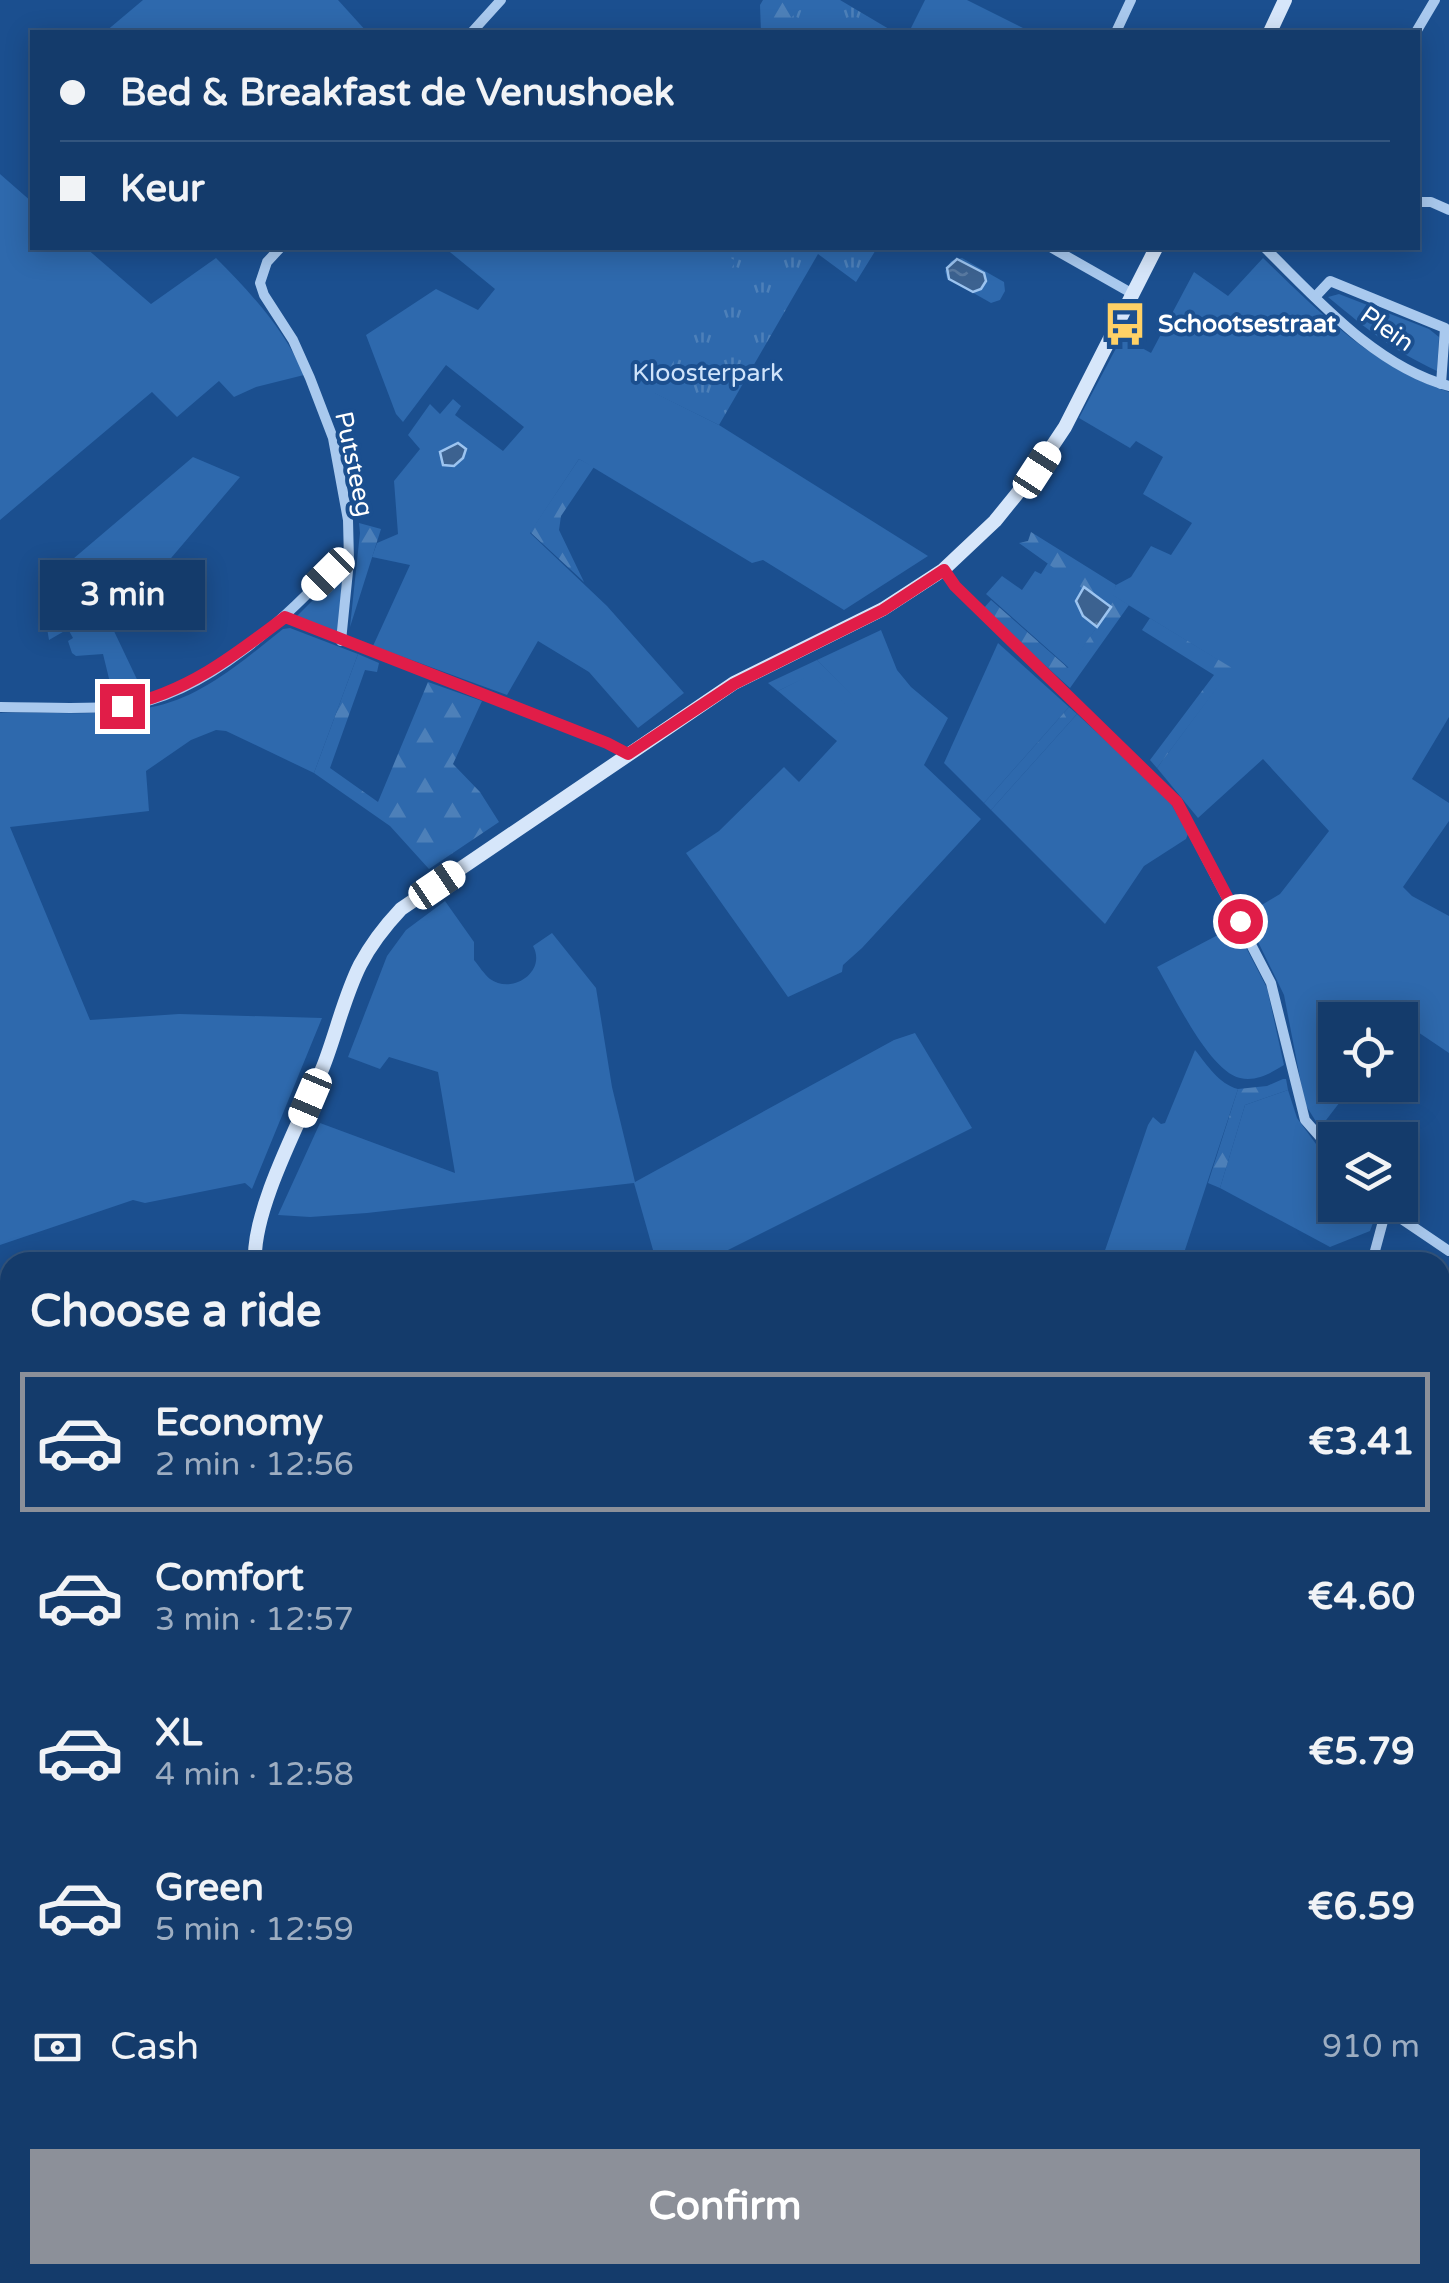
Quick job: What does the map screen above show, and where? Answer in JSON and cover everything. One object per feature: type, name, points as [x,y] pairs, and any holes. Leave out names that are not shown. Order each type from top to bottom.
[{"type":"main road","points":[[1268,30],[1284,2]]},
{"type":"main road","points":[[256,1252],[267,1200],[360,966],[382,930],[401,909],[734,684],[883,610],[944,570],[995,520],[1034,474],[1065,426],[1155,250]]},
{"type":"street","points":[[1117,30],[1131,0]]},
{"type":"street","points":[[1417,30],[1435,0]]},
{"type":"street","points":[[474,30],[498,1]]},
{"type":"street","points":[[1420,202],[1449,210]]},
{"type":"street","name":"Putsteeg","points":[[278,250],[262,272],[260,282],[304,365],[332,438],[348,520],[341,642]]},
{"type":"street","points":[[1055,250],[1132,294]]},
{"type":"street","name":"Plein","points":[[1267,250],[1337,319],[1376,349],[1420,376],[1445,385],[1445,328],[1330,281],[1316,298]]},
{"type":"street","points":[[0,707],[122,706],[155,699],[204,675],[285,617],[349,553]]},
{"type":"street","points":[[944,570],[955,586],[1177,802],[1271,982],[1305,1120],[1318,1135]]},
{"type":"street","points":[[285,617],[628,754]]},
{"type":"street","points":[[1374,1252],[1380,1222]]},
{"type":"street","points":[[1404,1222],[1449,1251]]},
{"type":"green space","points":[[143,0],[338,0],[365,30],[107,30]]},
{"type":"green space","points":[[763,0],[834,0],[789,30],[761,30]]},
{"type":"green space","points":[[811,0],[840,0],[891,30],[777,30]]},
{"type":"green space","points":[[925,0],[967,0],[1027,30],[910,30]]},
{"type":"green space","points":[[0,174],[30,200],[30,250],[88,250],[151,304],[216,258],[277,327],[304,375],[234,397],[219,381],[177,417],[152,392],[0,520]]},
{"type":"green space","points":[[447,250],[720,250],[737,261],[655,393],[719,425],[928,556],[844,610],[763,560],[752,563],[579,459],[530,533],[607,606],[684,693],[638,728],[589,672],[538,641],[507,695],[373,646],[410,565],[372,557],[377,543],[398,534],[394,481],[420,449],[408,435],[430,404],[440,414],[453,399],[461,406],[455,415],[503,451],[524,427],[446,365],[403,422],[396,414],[366,335],[436,289],[478,310],[495,289]]},
{"type":"green space","name":"Kloosterpark","points":[[717,250],[876,250],[856,282],[818,254],[719,425],[654,393],[736,261]]},
{"type":"green space","points":[[962,258],[1004,282],[1000,300],[991,303],[947,278],[945,271],[951,261]]},
{"type":"green space","points":[[1263,258],[1326,317],[1372,353],[1422,382],[1449,392],[1449,717],[1412,779],[1449,803],[1449,821],[1403,887],[1449,916],[1449,1053],[1418,1032],[1418,1002],[1318,1002],[1318,1102],[1340,1102],[1318,1125],[1305,1104],[1284,995],[1245,915],[1280,894],[1329,831],[1263,759],[1198,818],[1157,768],[1231,668],[1112,595],[1116,585],[1131,577],[1151,546],[1171,555],[1192,523],[1143,494],[1163,457],[1136,441],[1130,448],[1079,418],[1122,337],[1151,353],[1194,272],[1228,296]]},
{"type":"green space","points":[[1339,294],[1429,329],[1439,337],[1437,371],[1380,338],[1328,297]]},
{"type":"green space","points":[[193,457],[240,477],[149,584],[103,608],[143,692],[113,695],[103,654],[76,656],[68,641],[73,638],[68,629],[49,640],[40,587]]},
{"type":"green space","points":[[579,459],[594,467],[561,516],[559,530],[584,582],[530,532]]},
{"type":"green space","points":[[359,523],[381,529],[350,627],[360,533]]},
{"type":"green space","points":[[1031,532],[1116,585],[1113,595],[1129,605],[1070,688],[983,609],[991,600],[1068,668],[1110,608],[1019,543],[1028,541]]},
{"type":"green space","points":[[344,558],[338,632],[296,617],[316,597]]},
{"type":"green space","points":[[1048,563],[1084,587],[1078,596],[1083,616],[1097,627],[1069,668],[986,594],[1002,576],[1022,590],[1035,571],[1041,574]]},
{"type":"green space","points":[[1150,618],[1232,668],[1157,768],[1150,760],[1214,675],[1142,630]]},
{"type":"green space","points":[[290,628],[358,654],[314,773],[226,731],[216,730],[191,740],[146,771],[149,811],[10,827],[90,1020],[179,1014],[322,1018],[252,1189],[245,1183],[145,1203],[133,1200],[0,1245],[0,713],[99,713],[175,701],[208,685],[283,629]]},
{"type":"green space","points":[[881,630],[897,670],[948,718],[924,765],[981,819],[843,965],[842,972],[788,997],[686,853],[719,831],[784,767],[799,782],[837,741],[778,691],[815,672],[858,717],[866,709],[817,660]]},
{"type":"green space","points":[[998,643],[1069,707],[984,803],[944,763]]},
{"type":"green space","points":[[358,654],[379,663],[377,672],[365,670],[330,768],[378,802],[428,682],[482,701],[453,764],[480,792],[499,822],[429,869],[390,826],[314,773]]},
{"type":"green space","points":[[817,660],[867,709],[858,718],[815,673],[778,691],[768,683]]},
{"type":"green space","points":[[1069,707],[1077,714],[991,810],[984,803]]},
{"type":"green space","points":[[1077,714],[1168,798],[1188,834],[1144,866],[1105,924],[991,810]]},
{"type":"green space","points":[[445,901],[474,942],[474,960],[490,979],[508,984],[531,972],[536,956],[533,946],[552,933],[596,988],[612,1087],[635,1182],[894,1040],[915,1033],[972,1128],[724,1252],[654,1252],[634,1183],[367,1213],[278,1215],[320,1123],[455,1173],[438,1072],[389,1057],[380,1069],[348,1057],[387,956],[406,930]]},
{"type":"green space","points":[[1235,926],[1267,988],[1284,1065],[1252,1079],[1240,1078],[1216,1062],[1157,967]]},
{"type":"green space","points":[[1195,1050],[1219,1078],[1238,1089],[1184,1252],[1104,1252],[1148,1125],[1153,1117],[1165,1123]]},
{"type":"green space","points":[[1283,1079],[1288,1090],[1245,1105],[1220,1188],[1208,1183],[1238,1089],[1267,1086]]},
{"type":"green space","points":[[1288,1090],[1297,1118],[1318,1147],[1318,1222],[1373,1222],[1370,1231],[1330,1247],[1220,1188],[1245,1105]]},
{"type":"water","points":[[957,259],[984,273],[986,281],[981,289],[973,292],[949,279],[947,268]]},
{"type":"water","points":[[458,443],[466,449],[463,458],[454,466],[443,465],[440,452]]},
{"type":"water","points":[[1084,587],[1111,607],[1097,627],[1083,616],[1076,601]]},
{"type":"place","name":"Schootsestraat","points":[[1125,324]]},
{"type":"route","points":[[122,706],[155,699],[189,684],[285,617],[628,754],[734,684],[883,610],[944,570],[955,586],[1177,802],[1240,921]]}]
